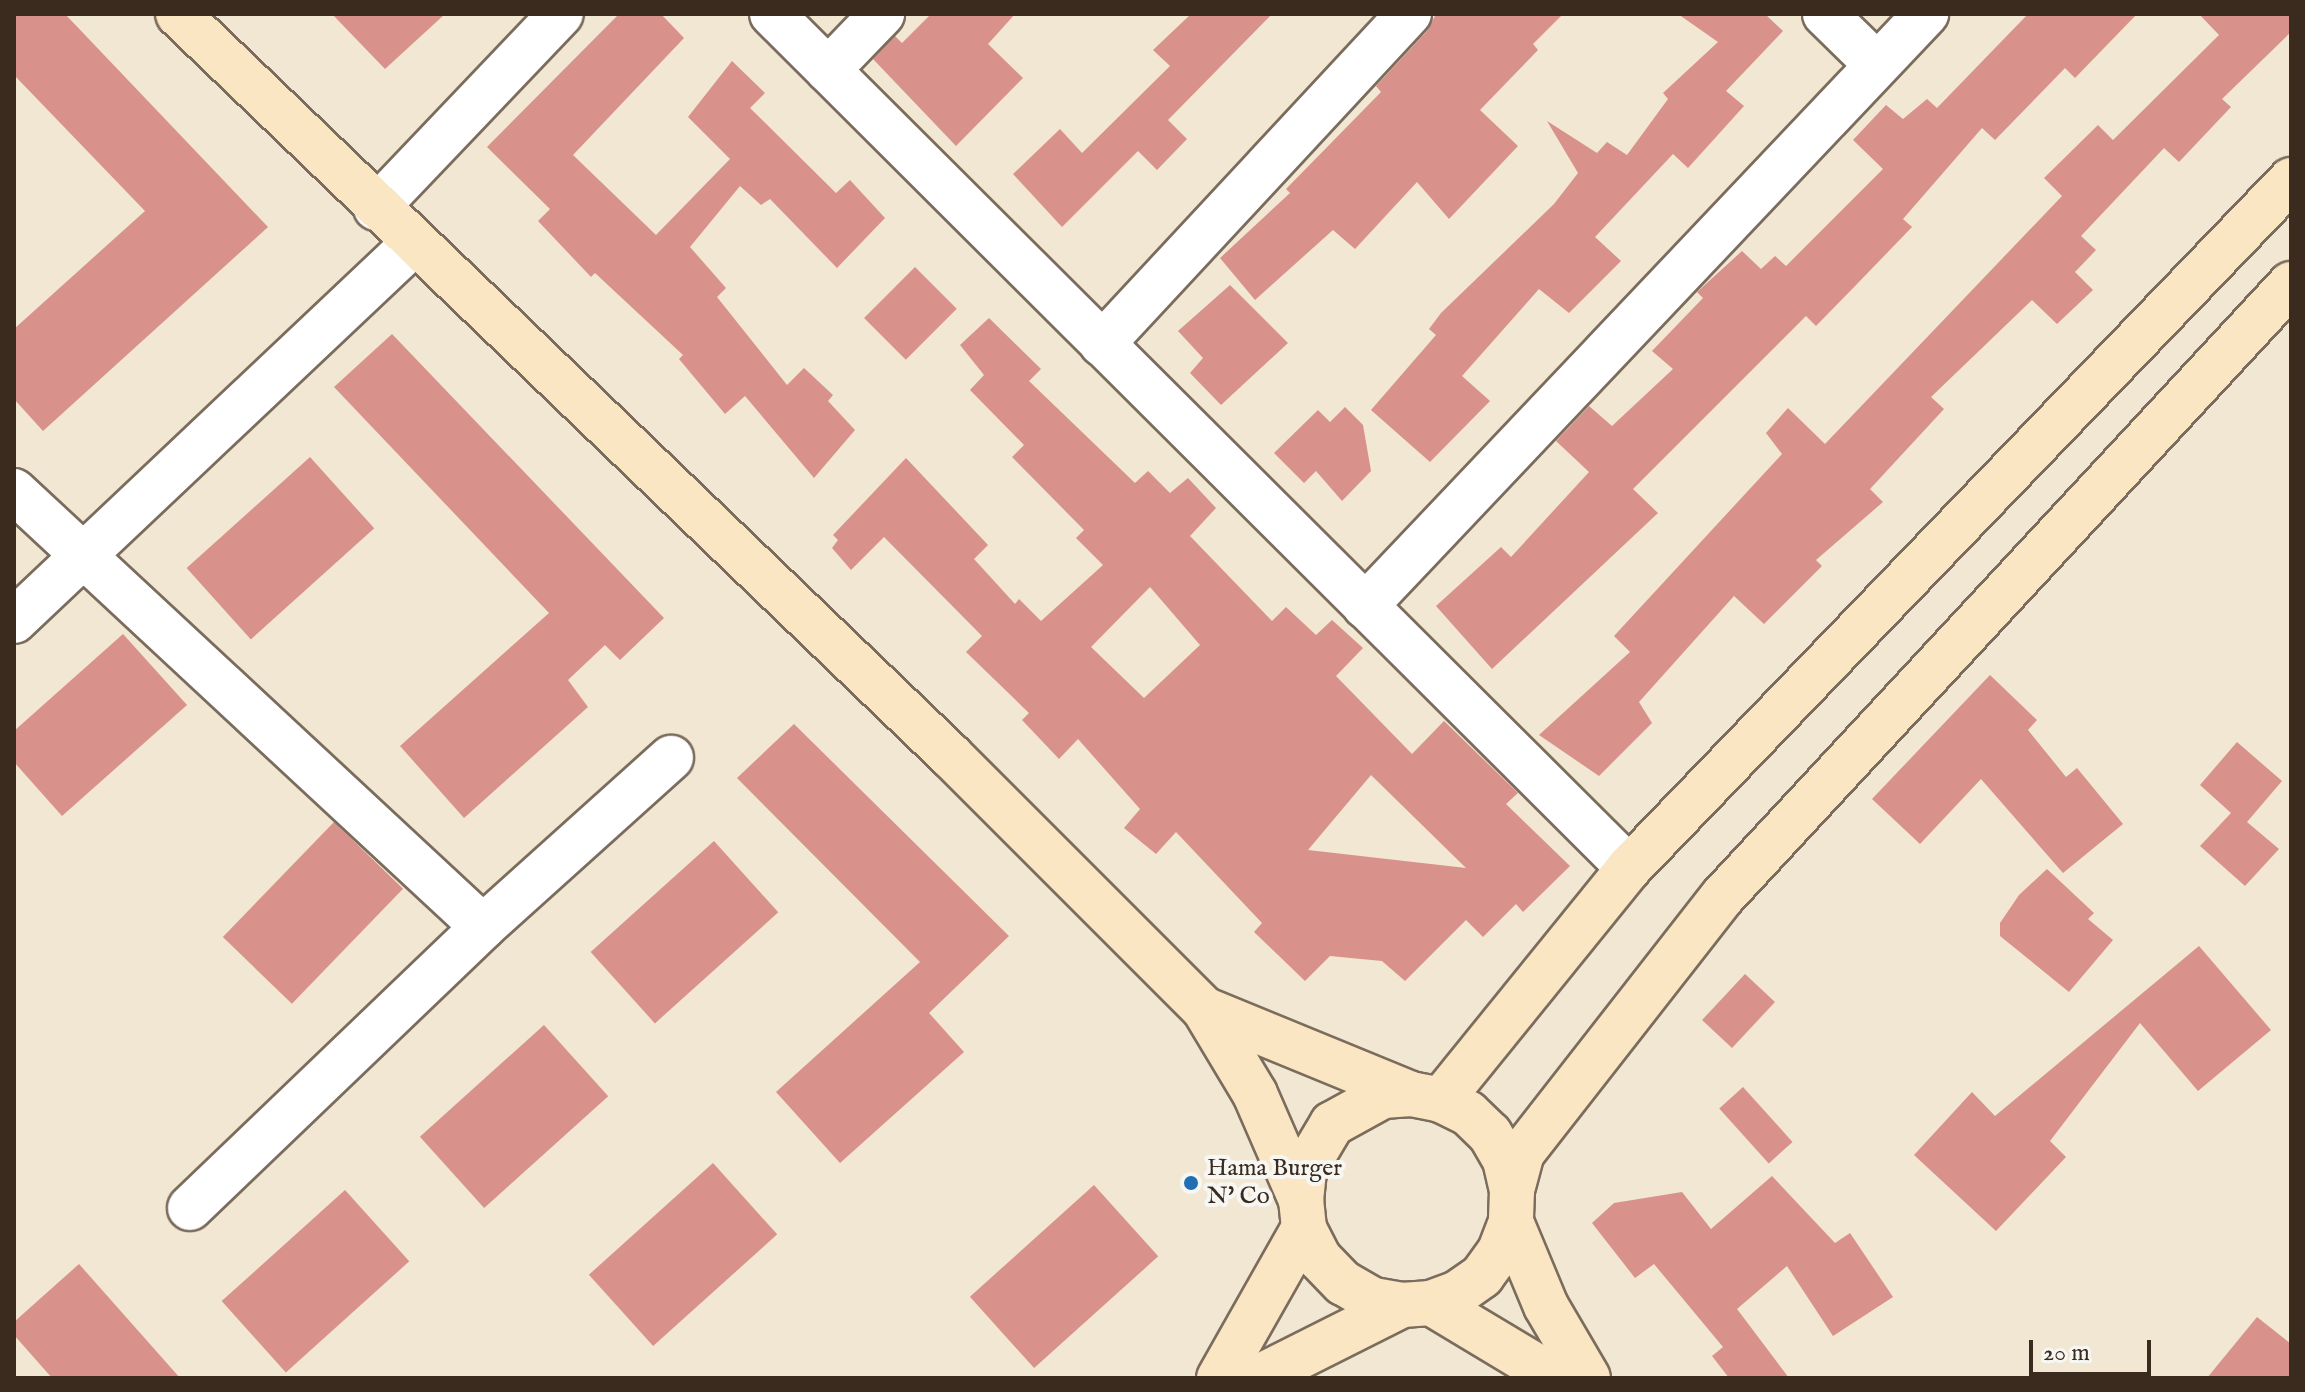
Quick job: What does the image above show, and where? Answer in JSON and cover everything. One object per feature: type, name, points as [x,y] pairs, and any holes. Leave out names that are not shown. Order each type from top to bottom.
[{"type":"street","points":[[178,14],[413,244],[951,756],[1204,1009],[1255,1094],[1319,1258],[1343,1283],[1373,1300],[1416,1304],[1556,1378]]},
{"type":"street","points":[[376,208],[561,14]]},
{"type":"street","points":[[772,14],[1629,868]]},
{"type":"street","points":[[828,70],[882,14]]},
{"type":"street","points":[[1102,344],[1409,14]]},
{"type":"street","points":[[1825,14],[1877,65]]},
{"type":"street","points":[[1365,606],[1926,14]]},
{"type":"street","points":[[1219,1378],[1302,1214],[1304,1171],[1332,1124],[1383,1096],[1426,1097],[1629,868],[2291,180]]},
{"type":"street","points":[[14,621],[413,244]]},
{"type":"street","points":[[1257,1378],[1482,1276],[1500,1251],[1522,1153],[1723,896],[2291,284]]},
{"type":"street","points":[[14,491],[483,927]]},
{"type":"street","points":[[190,1208],[483,927],[671,758]]},
{"type":"street","points":[[1204,1009],[1468,1113],[1490,1134],[1505,1160],[1512,1206],[1546,1306],[1588,1378]]},
{"type":"building","points":[[14,14],[65,14],[268,227],[43,431],[14,399],[14,329],[145,211],[14,75]]},
{"type":"building","points":[[332,14],[445,14],[385,69]]},
{"type":"building","points":[[619,14],[661,14],[684,38],[573,155],[656,235],[730,159],[688,117],[732,61],[765,93],[750,108],[836,193],[850,180],[885,218],[837,268],[770,199],[761,205],[740,186],[690,247],[726,288],[717,297],[787,385],[804,368],[833,395],[828,401],[855,430],[814,478],[745,396],[725,414],[679,359],[683,355],[595,273],[591,277],[538,221],[550,209],[487,147]]},
{"type":"building","points":[[931,14],[1015,14],[988,44],[1023,78],[956,146],[873,59],[895,36],[902,43]]},
{"type":"building","points":[[1191,14],[1272,14],[1168,120],[1187,139],[1157,170],[1138,151],[1062,227],[1013,174],[1060,129],[1082,153],[1170,66],[1153,50]]},
{"type":"building","points":[[1436,14],[1563,14],[1533,44],[1538,50],[1480,110],[1518,146],[1449,219],[1417,182],[1355,249],[1333,230],[1255,300],[1220,258],[1290,193],[1286,189],[1381,92],[1376,86],[1427,31]]},
{"type":"building","points":[[1678,14],[1765,14],[1783,31],[1726,91],[1744,106],[1688,168],[1673,154],[1595,237],[1621,261],[1569,313],[1539,289],[1462,376],[1490,401],[1430,462],[1371,410],[1436,335],[1429,329],[1441,313],[1554,204],[1578,173],[1547,121],[1597,153],[1607,142],[1627,155],[1668,99],[1663,93],[1718,42]]},
{"type":"building","points":[[2028,14],[2137,14],[2075,78],[2065,68],[1995,140],[1982,128],[1903,219],[1912,227],[1857,284],[1816,326],[1806,316],[1633,489],[1658,513],[1492,669],[1436,606],[1501,547],[1511,557],[1589,472],[1556,441],[1589,406],[1612,426],[1673,369],[1652,351],[1703,298],[1697,292],[1742,251],[1761,269],[1775,256],[1786,266],[1883,169],[1853,140],[1886,105],[1903,119],[1927,99],[1937,108]]},
{"type":"building","points":[[2199,14],[2291,14],[2291,32],[2222,99],[2231,107],[2179,162],[2164,148],[2081,236],[2096,250],[2075,272],[2093,290],[2057,324],[2032,300],[1931,397],[1944,409],[1870,489],[1883,502],[1816,560],[1822,566],[1764,624],[1734,596],[1639,702],[1652,723],[1599,776],[1539,735],[1630,652],[1614,636],[1782,454],[1766,433],[1788,408],[1825,444],[2062,196],[2044,178],[2098,125],[2113,140],[2219,35]]},
{"type":"building","points":[[915,267],[957,309],[906,360],[864,318]]},
{"type":"building","points":[[1230,285],[1288,343],[1221,405],[1190,373],[1203,358],[1178,331]]},
{"type":"building","points":[[989,318],[1041,369],[1029,381],[1135,483],[1148,471],[1170,493],[1188,478],[1216,508],[1190,536],[1272,621],[1286,607],[1316,635],[1332,620],[1363,648],[1336,676],[1412,754],[1444,721],[1518,793],[1506,804],[1570,866],[1523,912],[1516,904],[1483,937],[1466,920],[1405,981],[1382,961],[1330,956],[1305,981],[1254,932],[1262,923],[1176,832],[1156,854],[1124,828],[1140,809],[1078,739],[1059,759],[1022,720],[1029,713],[966,652],[982,636],[884,537],[851,570],[832,548],[838,540],[833,535],[906,458],[988,545],[974,559],[1015,604],[1019,599],[1041,621],[1103,565],[1076,538],[1084,530],[1012,457],[1024,445],[970,390],[984,375],[960,345]],"holes":[[[1150,587],[1200,645],[1144,698],[1091,647]],[[1371,775],[1466,868],[1308,850]]]},
{"type":"building","points":[[392,334],[664,618],[620,660],[605,645],[568,680],[588,707],[464,818],[400,746],[549,613],[334,387]]},
{"type":"building","points":[[1345,407],[1363,425],[1371,471],[1342,501],[1316,471],[1304,483],[1274,453],[1318,410],[1330,422]]},
{"type":"building","points":[[310,457],[374,528],[251,639],[187,568]]},
{"type":"building","points":[[123,634],[187,705],[62,816],[14,762],[14,731]]},
{"type":"building","points":[[1990,675],[2037,720],[2028,730],[2066,777],[2077,768],[2123,824],[2063,873],[1981,779],[1920,844],[1872,799]]},
{"type":"building","points":[[794,724],[1009,936],[929,1013],[964,1052],[840,1163],[776,1092],[920,962],[737,778]]},
{"type":"building","points":[[2237,742],[2282,781],[2247,822],[2279,849],[2245,886],[2200,846],[2231,813],[2200,785]]},
{"type":"building","points":[[334,822],[403,889],[292,1004],[223,937]]},
{"type":"building","points":[[714,841],[778,912],[655,1023],[591,952]]},
{"type":"building","points":[[2047,869],[2094,913],[2088,919],[2113,940],[2069,992],[2000,936],[2000,923],[2019,895]]},
{"type":"building","points":[[2199,946],[2271,1030],[2198,1091],[2140,1023],[2050,1141],[2066,1157],[1996,1231],[1914,1155],[1972,1092],[1995,1116]]},
{"type":"building","points":[[1745,974],[1775,1002],[1732,1048],[1702,1020]]},
{"type":"building","points":[[544,1025],[608,1096],[484,1208],[420,1137]]},
{"type":"building","points":[[1743,1087],[1793,1142],[1769,1163],[1719,1108]]},
{"type":"building","points":[[713,1163],[777,1234],[653,1346],[589,1275]]},
{"type":"building","points":[[1772,1176],[1835,1243],[1850,1233],[1893,1297],[1833,1336],[1787,1266],[1737,1309],[1789,1378],[1729,1378],[1712,1356],[1723,1347],[1654,1264],[1635,1278],[1592,1223],[1614,1203],[1682,1192],[1711,1229]]},
{"type":"building","points":[[1094,1185],[1158,1256],[1034,1368],[970,1297]]},
{"type":"building","points":[[345,1190],[409,1261],[286,1372],[222,1301]]},
{"type":"building","points":[[79,1264],[180,1378],[52,1378],[14,1335],[14,1322]]},
{"type":"building","points":[[2257,1317],[2291,1344],[2291,1378],[2207,1378]]},
{"type":"place","name":"Hama Burger N' Co","points":[[1191,1183]]}]
